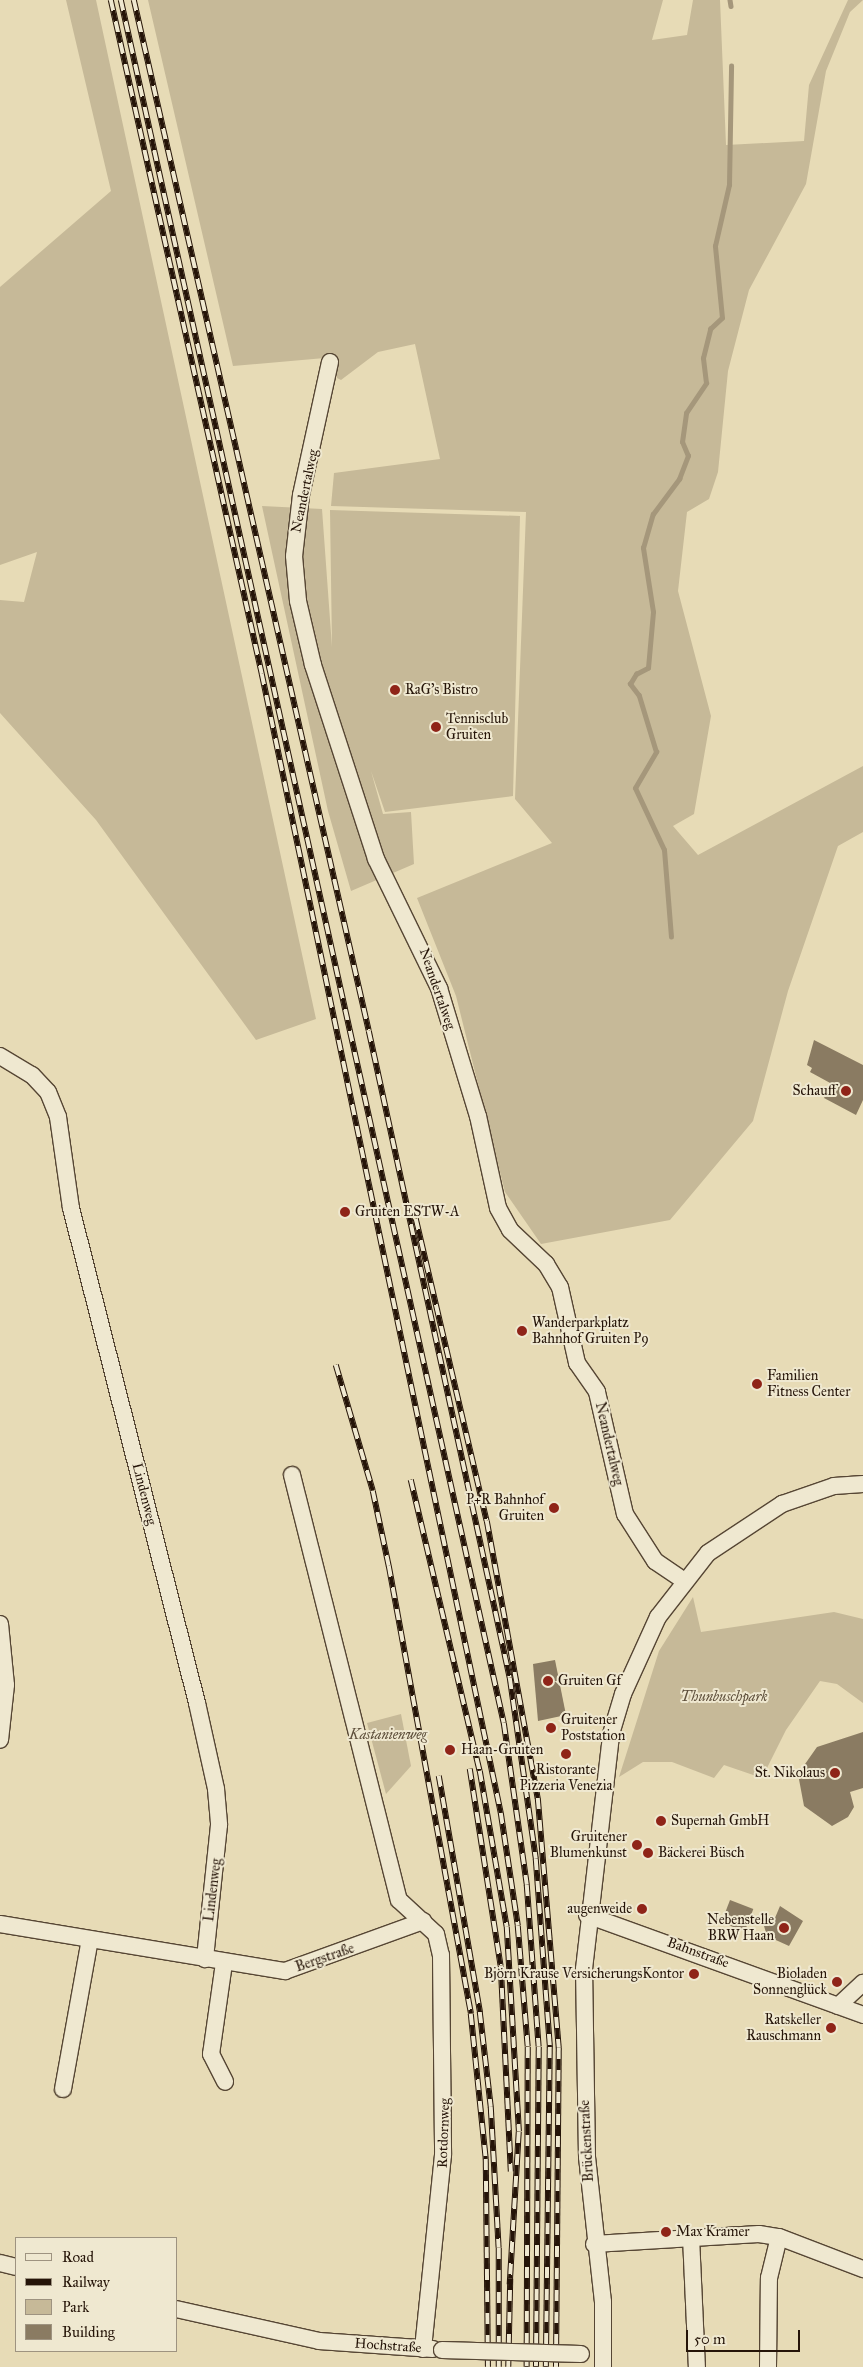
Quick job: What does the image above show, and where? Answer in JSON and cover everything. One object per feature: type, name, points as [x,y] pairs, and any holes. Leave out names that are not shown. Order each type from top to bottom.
[{"type":"street","name":"Neandertalweg","points":[[330,362],[301,495],[294,556],[298,601],[313,665],[376,859],[439,988],[478,1116],[498,1208],[510,1230],[546,1264],[560,1287],[577,1363],[597,1392],[625,1514],[655,1561],[683,1580]]},
{"type":"street","name":"Lindenweg","points":[[0,1056],[32,1075],[48,1092],[58,1117],[71,1208],[197,1703],[219,1825],[205,1959]]},
{"type":"street","points":[[292,1475],[399,1900],[406,1911],[423,1921]]},
{"type":"street","name":"Brückenstraße","points":[[603,2361],[603,2302],[594,2244],[583,2032],[587,1914],[614,1726],[632,1666],[683,1580],[708,1553],[765,1513],[806,1494],[863,1484]]},
{"type":"street","points":[[0,1630],[6,1685],[0,1740]]},
{"type":"street","name":"Bahnstraße","points":[[587,1914],[863,2016]]},
{"type":"street","name":"Bergstraße","points":[[0,1924],[265,1970],[304,1968],[423,1921]]},
{"type":"street","name":"Rotdornweg","points":[[423,1921],[436,1934],[441,1956],[446,2097],[438,2230],[434,2349]]},
{"type":"street","points":[[63,2089],[90,1939]]},
{"type":"street","points":[[224,1963],[211,2054],[226,2082]]},
{"type":"street","points":[[838,2006],[863,1983]]},
{"type":"street","points":[[691,2237],[697,2367]]},
{"type":"street","points":[[594,2244],[691,2237],[779,2237],[863,2269]]},
{"type":"street","points":[[768,2367],[769,2278],[779,2237]]},
{"type":"street","points":[[0,2263],[15,2268]]},
{"type":"street","name":"Hochstraße","points":[[178,2309],[320,2341],[434,2349],[581,2354],[603,2361]]},
{"type":"green space","points":[[66,0],[96,0],[316,1019],[256,1040],[96,820],[0,713],[0,600],[24,602],[37,552],[0,565],[0,287],[111,191]]},
{"type":"green space","points":[[148,0],[663,0],[652,40],[687,35],[693,0],[720,0],[726,145],[804,141],[809,85],[848,0],[863,0],[850,12],[826,71],[806,184],[749,290],[728,371],[718,472],[709,499],[687,512],[678,591],[711,716],[694,814],[673,826],[698,855],[863,766],[863,832],[838,846],[788,991],[753,1121],[670,1220],[541,1244],[505,1192],[456,996],[417,898],[552,843],[515,799],[526,512],[331,506],[334,473],[440,459],[415,344],[378,352],[341,380],[337,378],[336,357],[233,366]]},
{"type":"green space","name":"Tennisclub Gruiten","points":[[262,506],[322,509],[332,647],[330,510],[520,516],[513,796],[385,812],[371,771],[383,814],[411,812],[414,864],[351,891],[328,811]]},
{"type":"green space","name":"Thunbuschpark","points":[[693,1597],[701,1632],[834,1612],[863,1619],[863,1703],[837,1684],[820,1681],[786,1730],[762,1778],[724,1765],[714,1778],[672,1762],[643,1762],[619,1777],[659,1651]]},
{"type":"green space","name":"Kastanienweg","points":[[401,1714],[411,1766],[386,1794],[367,1723]]},
{"type":"building","points":[[814,1040],[863,1065],[863,1100],[856,1115],[824,1098],[832,1084],[810,1072],[812,1068],[807,1065]]},
{"type":"building","name":"Gruiten Gf","points":[[555,1660],[566,1715],[538,1721],[533,1664]]},
{"type":"building","points":[[863,1732],[863,1788],[850,1792],[854,1807],[848,1817],[832,1826],[804,1806],[798,1774],[817,1747]]},
{"type":"building","points":[[730,1900],[753,1909],[745,1931],[721,1922]]},
{"type":"building","name":"Nebenstelle BRW Haan","points":[[780,1906],[803,1921],[789,1946],[767,1936],[764,1926],[772,1925]]},
{"type":"waterway","points":[[730,0],[731,6]]},
{"type":"waterway","points":[[671,937],[664,850],[635,788],[656,752],[639,696],[630,684],[636,674],[648,668],[653,612],[643,548],[653,514],[679,479],[688,456],[682,442],[686,413],[706,383],[703,358],[710,329],[722,318],[715,246],[729,185],[731,66]]},
{"type":"railway","points":[[111,0],[262,674],[501,1813],[518,1926],[528,2047],[527,2367]]},
{"type":"railway","points":[[121,0],[504,1723],[527,1885],[539,2047],[536,2367]]},
{"type":"railway","points":[[134,0],[369,1031],[510,1678],[536,1859],[550,2047],[546,2367]]},
{"type":"railway","points":[[416,1219],[487,1521],[538,1798],[559,2048],[556,2367]]},
{"type":"railway","points":[[336,1365],[373,1491],[389,1566],[471,2014],[486,2159],[488,2367]]},
{"type":"railway","points":[[411,1480],[480,1771],[507,1927],[519,2132],[510,2285]]},
{"type":"railway","points":[[470,1769],[501,1966],[511,2172]]},
{"type":"railway","points":[[439,1776],[480,2012],[491,2107],[499,2248],[499,2367]]},
{"type":"railway","points":[[508,2367],[510,2279]]},
{"type":"place","name":"RaG's Bistro","points":[[395,690]]},
{"type":"place","name":"Tennisclub Gruiten","points":[[436,727]]},
{"type":"place","name":"Schauff","points":[[846,1091]]},
{"type":"place","name":"Gruiten ESTW-A","points":[[345,1212]]},
{"type":"place","name":"Wanderparkplatz Bahnhof Gruiten P9","points":[[522,1331]]},
{"type":"place","name":"Familien Fitness Center","points":[[757,1384]]},
{"type":"place","name":"P+R Bahnhof Gruiten","points":[[554,1508]]},
{"type":"place","name":"Gruiten Gf","points":[[548,1681]]},
{"type":"place","name":"Gruitener Poststation","points":[[551,1728]]},
{"type":"place","name":"Haan-Gruiten","points":[[450,1750]]},
{"type":"place","name":"Ristorante Pizzeria Venezia","points":[[566,1754]]},
{"type":"place","name":"St. Nikolaus","points":[[835,1773]]},
{"type":"place","name":"Supernah GmbH","points":[[661,1821]]},
{"type":"place","name":"Gruitener Blumenkunst","points":[[637,1845]]},
{"type":"place","name":"Bäckerei Büsch","points":[[648,1853]]},
{"type":"place","name":"augenweide","points":[[642,1909]]},
{"type":"place","name":"Nebenstelle BRW Haan","points":[[784,1928]]},
{"type":"place","name":"Björn Krause VersicherungsKontor","points":[[694,1974]]},
{"type":"place","name":"Bioladen Sonnenglück","points":[[837,1982]]},
{"type":"place","name":"Ratskeller Rauschmann","points":[[831,2028]]},
{"type":"place","name":"Max Kramer","points":[[666,2232]]}]
